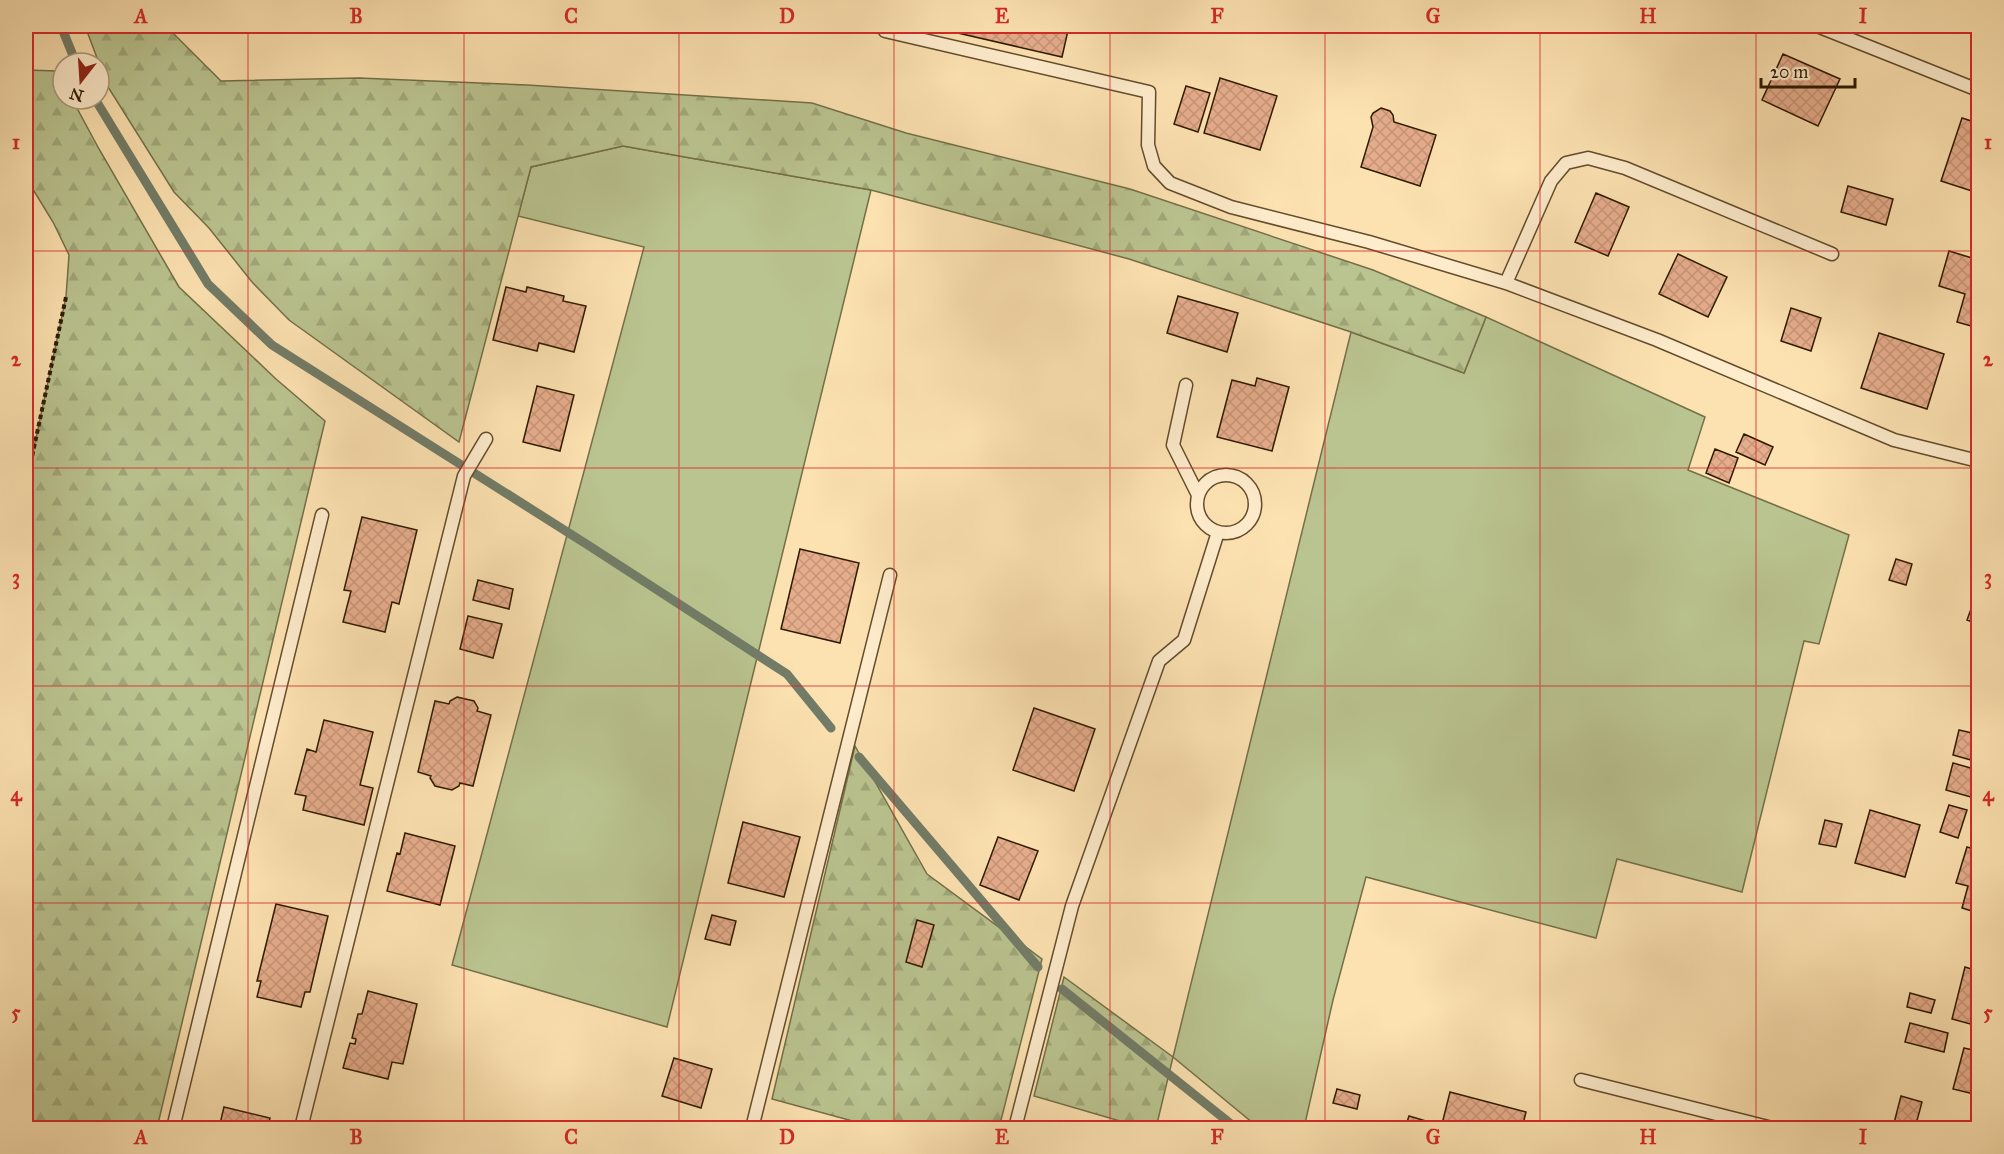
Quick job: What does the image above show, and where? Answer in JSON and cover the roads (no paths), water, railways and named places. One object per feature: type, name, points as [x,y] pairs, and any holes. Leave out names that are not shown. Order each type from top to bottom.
[{"type":"lane","points":[[1816,26],[1978,90]]},
{"type":"lane","points":[[885,32],[1149,92],[1148,145],[1154,166],[1170,183],[1231,207],[1369,242],[1506,283],[1658,340],[1894,440],[1978,461]]},
{"type":"lane","points":[[1506,283],[1551,181],[1566,163],[1588,158],[1625,168],[1832,254]]},
{"type":"lane","points":[[1186,385],[1173,445],[1198,495]]},
{"type":"lane","points":[[301,1128],[464,476],[486,439]]},
{"type":"lane","points":[[1223,475],[1235,476],[1245,481],[1252,490],[1256,500],[1254,512],[1249,522],[1240,529],[1218,532],[1200,518],[1197,506],[1198,495],[1212,478],[1223,475]]},
{"type":"lane","points":[[173,1128],[322,515]]},
{"type":"lane","points":[[1015,1128],[1072,906],[1159,661],[1184,640],[1218,532]]},
{"type":"lane","points":[[752,1128],[890,575]]},
{"type":"lane","points":[[1581,1080],[1772,1128]]},
{"type":"waterway","points":[[61,26],[71,51]]},
{"type":"waterway","points":[[102,111],[208,284],[272,345],[787,674],[831,728]]},
{"type":"waterway","points":[[859,757],[1038,967]]},
{"type":"waterway","points":[[1062,989],[1236,1128]]}]
